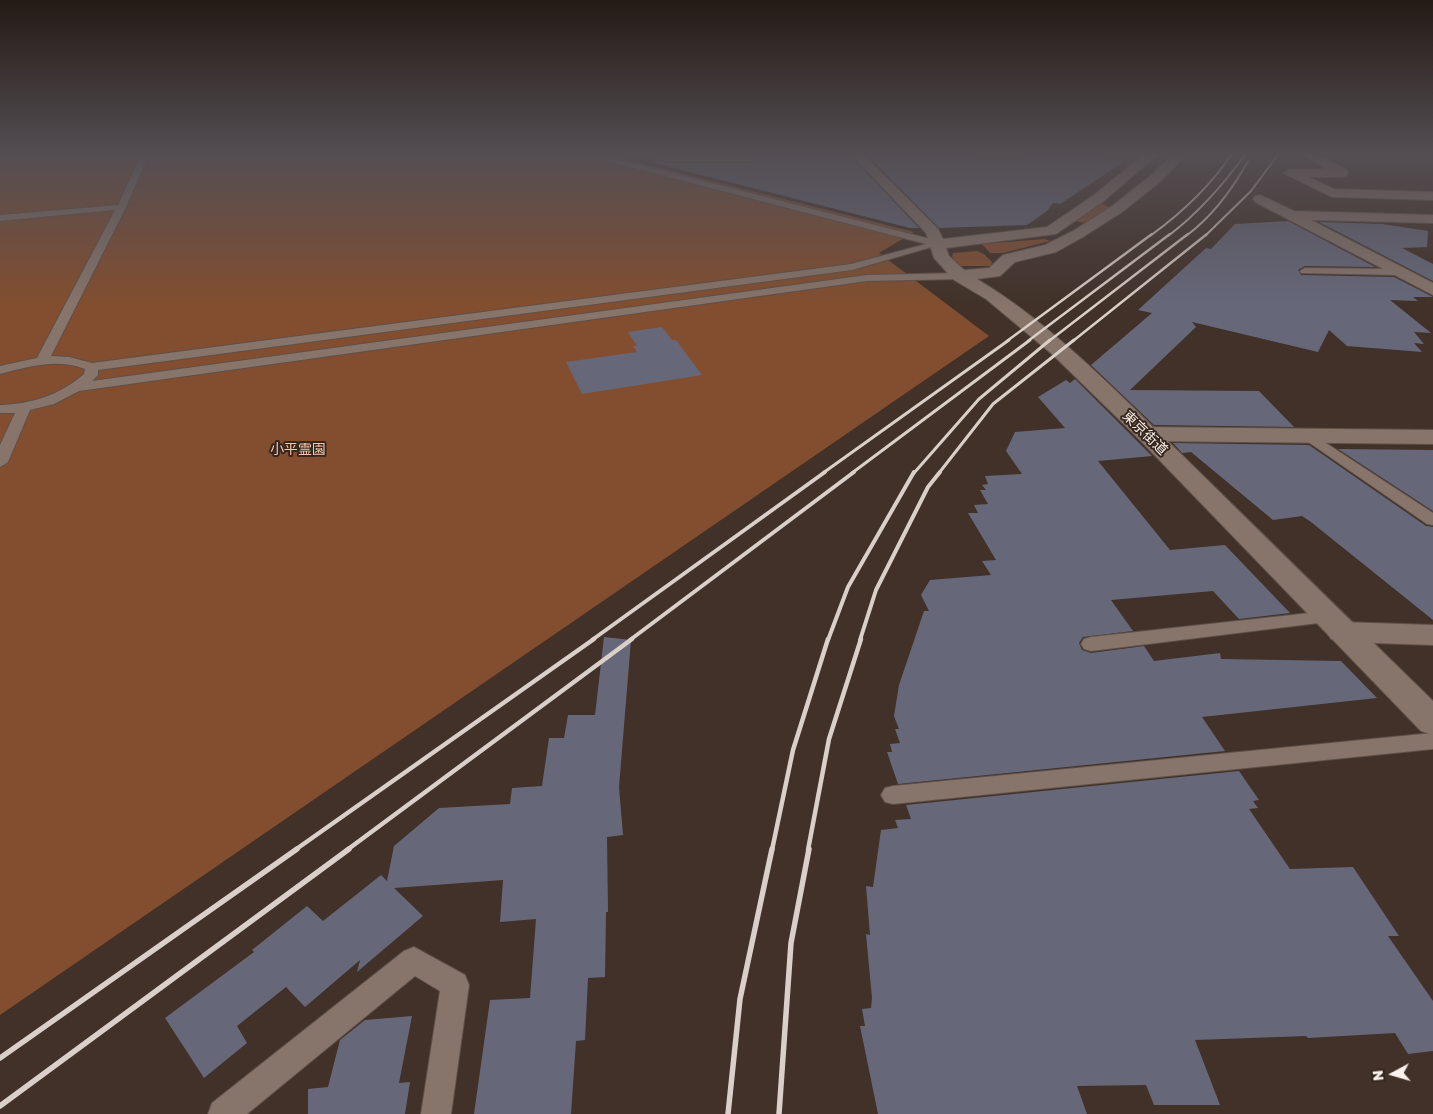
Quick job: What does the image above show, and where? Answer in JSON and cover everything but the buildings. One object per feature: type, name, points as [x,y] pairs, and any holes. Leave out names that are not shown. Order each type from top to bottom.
[{"type":"street","name":"東京街道","points":[[906,204],[933,232],[942,258],[960,276],[992,295],[1060,351],[1147,434],[1433,722]]},
{"type":"street","points":[[937,244],[1051,231],[1090,204]]},
{"type":"street","points":[[960,276],[994,272],[1009,258],[1050,249],[1078,234],[1123,204]]},
{"type":"street","points":[[1270,204],[1433,290]]},
{"type":"street","points":[[1291,215],[1431,221]]},
{"type":"street","points":[[1147,434],[1433,437]]},
{"type":"street","points":[[1335,624],[1433,635]]},
{"type":"lane","points":[[42,361],[122,204]]},
{"type":"lane","points":[[783,204],[937,244]]},
{"type":"lane","points":[[0,218],[121,207]]},
{"type":"lane","points":[[0,370],[42,361],[80,361],[91,367],[852,267],[937,244]]},
{"type":"lane","points":[[1305,271],[1397,272]]},
{"type":"lane","points":[[0,408],[24,407],[54,399],[79,387],[867,278],[960,276]]},
{"type":"lane","points":[[79,387],[91,375],[91,367]]},
{"type":"lane","points":[[0,462],[24,407]]},
{"type":"lane","points":[[1309,436],[1433,520]]},
{"type":"lane","points":[[1091,644],[1335,624]]},
{"type":"lane","points":[[893,794],[1433,741]]},
{"type":"lane","points":[[223,1114],[414,960],[455,985],[436,1114]]},
{"type":"green space","name":"小平霊園","points":[[0,204],[803,204],[914,232],[879,253],[989,336],[0,1015]]},
{"type":"green space","points":[[1102,204],[1109,207],[1085,223],[1075,221]]},
{"type":"green space","points":[[1045,239],[1050,241],[1003,253],[990,253],[982,244]]},
{"type":"green space","points":[[977,251],[984,254],[992,262],[991,266],[958,266],[952,257],[953,253]]},
{"type":"railway","points":[[1150,236],[1189,204]]},
{"type":"railway","points":[[1168,236],[1204,204]]},
{"type":"railway","points":[[1186,236],[1205,220],[1219,204]]},
{"type":"railway","points":[[1205,236],[1238,204]]},
{"type":"railway","points":[[1007,341],[1152,234]]},
{"type":"railway","points":[[1028,341],[1170,234]]},
{"type":"railway","points":[[1049,341],[1188,234]]},
{"type":"railway","points":[[1073,341],[1207,234]]},
{"type":"railway","points":[[823,473],[1009,340]]},
{"type":"railway","points":[[852,473],[1030,340]]},
{"type":"railway","points":[[914,473],[979,399],[1050,340]]},
{"type":"railway","points":[[939,473],[993,404],[1074,340]]},
{"type":"railway","points":[[592,640],[825,472]]},
{"type":"railway","points":[[630,640],[854,472]]},
{"type":"railway","points":[[828,640],[848,587],[914,472]]},
{"type":"railway","points":[[860,640],[876,590],[928,487],[940,472]]},
{"type":"railway","points":[[295,850],[594,639]]},
{"type":"railway","points":[[347,850],[632,639]]},
{"type":"railway","points":[[772,850],[793,750],[828,639]]},
{"type":"railway","points":[[808,850],[829,739],[861,639]]},
{"type":"railway","points":[[0,1058],[297,849]]},
{"type":"railway","points":[[0,1106],[349,849]]},
{"type":"railway","points":[[728,1114],[740,999],[772,849]]},
{"type":"railway","points":[[779,1114],[791,943],[809,849]]}]
